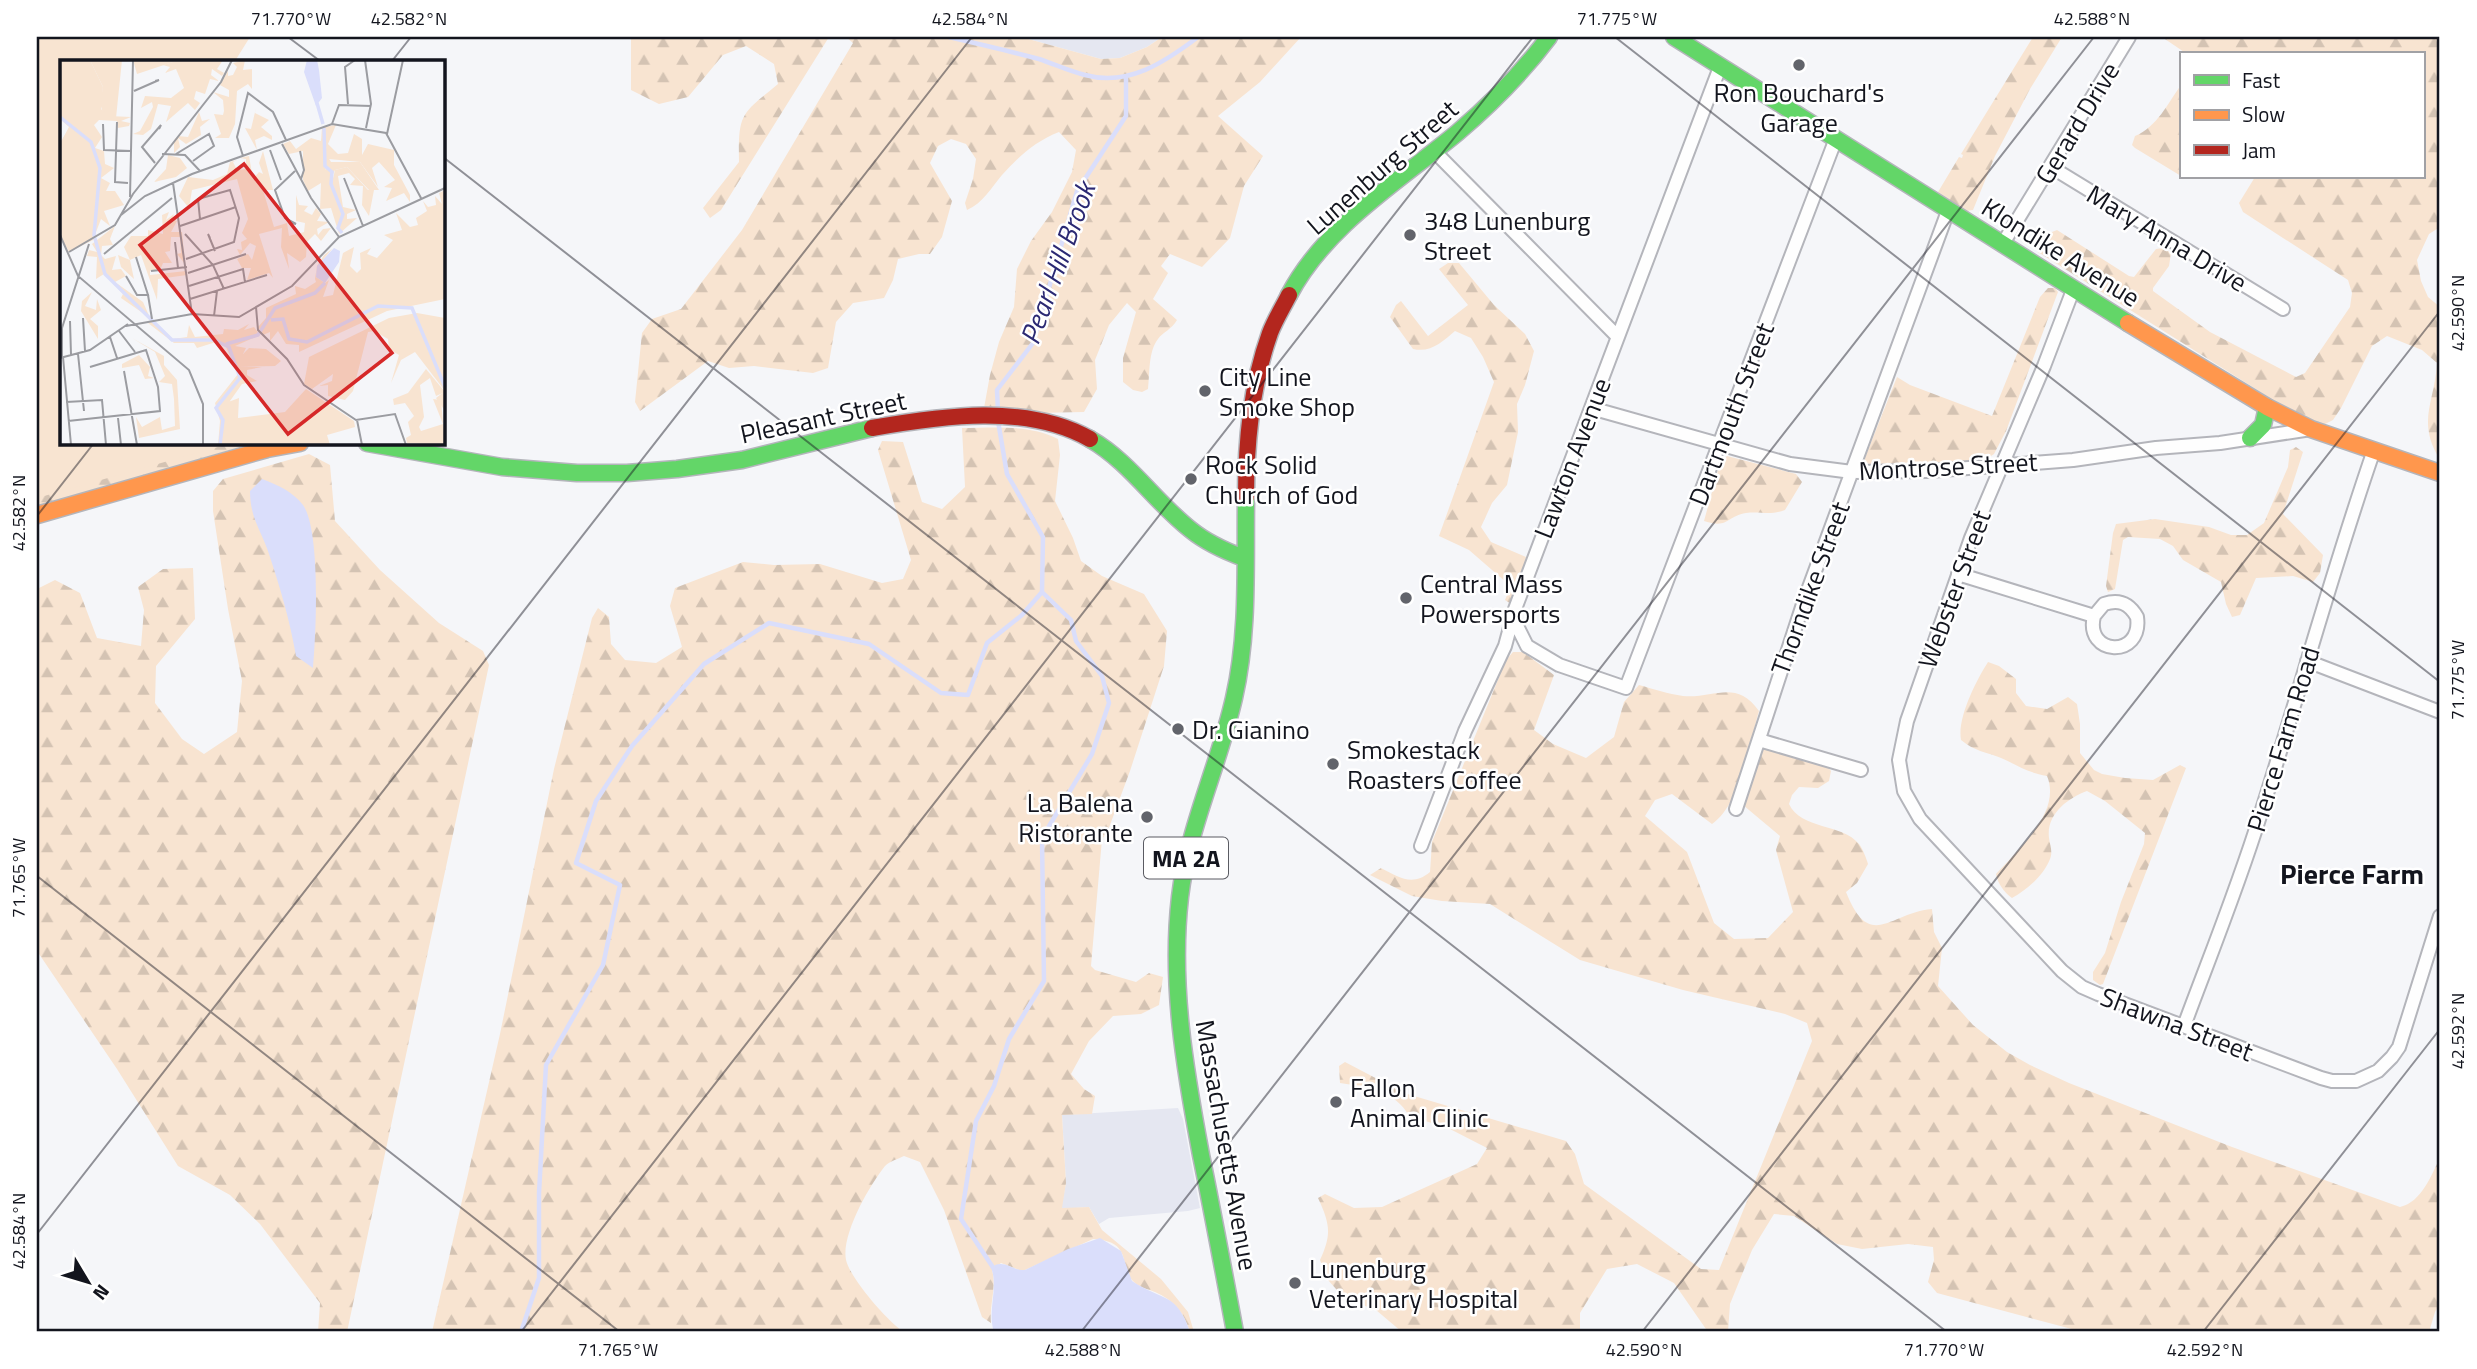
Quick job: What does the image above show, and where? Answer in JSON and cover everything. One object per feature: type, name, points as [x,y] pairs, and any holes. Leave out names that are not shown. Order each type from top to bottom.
[{"type":"street","name":"Lunenburg Street","points":[[1255,387],[1271,331],[1286,299],[1301,276],[1348,223],[1490,104],[1522,71],[1549,37]]},
{"type":"street","name":"Klondike Avenue","points":[[1674,37],[2073,290],[2267,407],[2311,429],[2440,473]]},
{"type":"street","name":"Gerard Drive","points":[[2002,245],[2129,37]]},
{"type":"street","name":"Lawton Avenue","points":[[1421,846],[1465,731],[1505,646],[1513,618],[1720,67]]},
{"type":"street","name":"Dartmouth Street","points":[[1513,618],[1527,646],[1559,664],[1626,688],[1836,141]]},
{"type":"street","points":[[1434,151],[1618,337]]},
{"type":"street","name":"Mary Anna Drive","points":[[2051,167],[2283,309]]},
{"type":"street","name":"Thorndike Street","points":[[1736,809],[1792,635],[1948,211]]},
{"type":"street","name":"Webster Street","points":[[1901,777],[1899,760],[1907,720],[1958,574],[2000,466],[2045,366],[2073,290]]},
{"type":"street","name":"Massachusetts Avenue","points":[[1236,1332],[1183,1058],[1178,974],[1181,892],[1189,847],[1229,722],[1240,674],[1245,621],[1248,436],[1255,387]]},
{"type":"street","points":[[2250,438],[2263,425],[2267,407]]},
{"type":"street","name":"Montrose Street","points":[[1591,408],[1790,464],[1852,472],[1928,471],[2073,460],[2156,447],[2220,443],[2311,429]]},
{"type":"street","name":"Pleasant Street","points":[[372,444],[493,466],[624,473],[698,467],[742,460],[873,428],[942,419],[999,419],[1054,424],[1095,439],[1127,465],[1199,538],[1219,550],[1244,558]]},
{"type":"street","points":[[37,515],[267,449],[294,444]]},
{"type":"street","name":"Pierce Farm Road","points":[[2184,1026],[2260,816],[2374,450]]},
{"type":"street","points":[[1958,574],[2094,616]]},
{"type":"street","points":[[2307,661],[2440,712]]},
{"type":"street","points":[[1759,740],[1861,770]]},
{"type":"street","name":"Shawna Street","points":[[1901,777],[1911,805],[1926,826],[2068,977],[2090,991],[2321,1078],[2344,1081],[2367,1077],[2385,1066],[2399,1047],[2440,916]]},
{"type":"shaded area","points":[[1021,37],[1162,37],[1147,47],[1120,58],[1101,59]]},
{"type":"shaded area","points":[[1178,1108],[1183,1119],[1200,1208],[1109,1218],[1099,1224],[1089,1207],[1061,1209],[1066,1183],[1062,1115]]},
{"type":"green space","points":[[37,37],[250,37],[236,60],[60,60],[60,444],[228,444],[37,498]]},
{"type":"green space","points":[[631,37],[829,37],[721,210],[710,218],[703,208],[739,162],[741,123],[750,109],[778,84],[774,64],[746,46],[723,55],[688,97],[659,104],[631,90]]},
{"type":"green space","points":[[846,37],[1021,37],[1101,59],[1120,58],[1147,47],[1162,37],[1301,37],[1260,82],[1218,116],[1263,156],[1244,186],[1230,238],[1202,267],[1170,254],[1161,266],[1168,273],[1153,299],[1177,320],[1155,344],[1151,356],[1148,389],[1142,392],[1133,390],[1123,382],[1123,358],[1136,312],[1127,303],[1109,325],[1095,360],[1097,389],[1084,412],[1036,413],[1007,407],[984,408],[999,342],[1014,307],[1017,269],[1031,241],[1052,212],[1072,172],[1076,150],[1059,132],[1021,155],[982,199],[967,210],[965,203],[976,159],[966,144],[951,139],[938,146],[930,163],[952,201],[942,237],[930,254],[898,259],[893,280],[884,298],[853,303],[836,322],[828,368],[813,373],[754,366],[729,368],[708,361],[640,411],[635,402],[642,333],[652,319],[681,309],[742,230],[853,43]]},
{"type":"green space","points":[[2033,37],[2062,37],[2030,89],[1995,156],[1973,210],[1966,211],[1938,192],[1959,157],[1962,158],[1961,154]]},
{"type":"green space","points":[[2162,37],[2440,37],[2440,227],[2429,234],[2417,260],[2421,281],[2428,297],[2440,307],[2440,460],[2429,434],[2428,422],[2437,363],[2422,350],[2387,336],[2372,346],[2341,408],[2333,420],[2323,425],[2278,403],[2038,252],[2047,234],[2057,230],[2134,277],[2156,249],[2163,248],[2171,253],[2169,266],[2153,291],[2210,332],[2296,377],[2305,373],[2350,307],[2352,293],[2348,280],[2243,212],[2239,203],[2254,178],[2424,178],[2424,52],[2184,52]]},
{"type":"green space","points":[[2180,87],[2180,175],[2132,145],[2135,136],[2150,127]]},
{"type":"green space","points":[[1448,263],[1459,263],[1494,305],[1525,334],[1534,351],[1517,404],[1518,432],[1507,485],[1492,503],[1481,527],[1491,542],[1526,557],[1514,606],[1505,600],[1508,593],[1507,583],[1469,550],[1439,536],[1494,382],[1471,338],[1455,331],[1431,348],[1413,349],[1390,317],[1401,301],[1428,336],[1468,305],[1439,269]]},
{"type":"green space","points":[[2048,288],[2055,288],[2058,292],[2006,431],[1994,454],[1982,462],[1869,464],[1864,460],[1897,377],[1910,385],[1992,416],[2040,297]]},
{"type":"green space","points":[[37,403],[60,444],[244,444],[240,447],[37,507]]},
{"type":"green space","points":[[962,428],[1024,429],[1058,439],[1060,455],[1055,501],[1081,561],[1102,576],[1144,594],[1167,631],[1164,666],[1130,771],[1107,833],[1102,839],[1091,966],[1095,970],[1136,982],[1149,973],[1163,977],[1159,1005],[1141,1014],[1113,1016],[1089,1041],[1071,1074],[1084,1089],[1095,1096],[1092,1114],[1062,1115],[1066,1183],[1062,1208],[1089,1207],[1102,1230],[1161,1279],[1188,1312],[1194,1332],[1190,1332],[1185,1319],[1173,1303],[1135,1283],[1115,1245],[1093,1239],[1025,1270],[1001,1263],[992,1270],[994,1283],[991,1323],[982,1317],[944,1210],[920,1162],[904,1156],[885,1166],[871,1186],[852,1225],[846,1260],[870,1299],[904,1332],[432,1332],[500,1034],[554,769],[592,618],[598,608],[609,617],[611,644],[625,660],[656,663],[682,647],[670,606],[675,588],[743,562],[774,565],[820,564],[882,583],[903,579],[911,560],[878,450],[882,441],[903,442],[922,502],[942,509],[965,487]]},
{"type":"green space","points":[[2296,447],[2303,452],[2283,514],[2323,555],[2320,573],[2313,582],[2293,576],[2256,578],[2240,615],[2232,617],[2221,582],[2183,560],[2173,546],[2160,539],[2128,537],[2123,540],[2115,589],[2108,592],[2106,586],[2116,524],[2155,519],[2209,527],[2231,535],[2247,535],[2264,523],[2288,467],[2290,450]]},
{"type":"green space","points":[[309,454],[330,465],[335,521],[380,570],[439,623],[483,651],[489,665],[347,1332],[318,1332],[320,1303],[260,1224],[230,1195],[178,1166],[117,1069],[37,951],[37,589],[55,580],[80,593],[97,638],[141,646],[144,610],[138,587],[163,569],[193,568],[195,619],[156,666],[155,703],[182,739],[204,754],[237,732],[242,681],[213,511],[213,491],[223,479]]},
{"type":"green space","points":[[1727,456],[1796,474],[1802,482],[1785,510],[1774,513],[1746,513],[1718,524],[1704,521],[1720,463]]},
{"type":"green space","points":[[1513,652],[1523,652],[1554,675],[1534,730],[1553,744],[1586,758],[1614,737],[1624,702],[1639,685],[1683,696],[1733,693],[1742,695],[1759,711],[1737,788],[1722,815],[1712,824],[1672,794],[1655,800],[1645,816],[1687,852],[1714,923],[1734,939],[1768,938],[1793,912],[1776,850],[1780,836],[1743,805],[1764,746],[1825,764],[1831,771],[1829,781],[1818,788],[1799,787],[1789,804],[1803,818],[1852,837],[1860,846],[1868,864],[1857,883],[1846,892],[1855,910],[1864,921],[1872,925],[1932,909],[1934,932],[1942,948],[1938,986],[1973,1025],[2007,1052],[2069,1083],[2232,1147],[2400,1207],[2420,1194],[2440,1158],[2440,1302],[2429,1332],[2083,1332],[1937,1293],[1928,1282],[1934,1260],[1933,1247],[1908,1244],[1862,1249],[1837,1244],[1794,1216],[1774,1214],[1752,1250],[1730,1304],[1728,1332],[1708,1332],[1674,1283],[1637,1264],[1607,1269],[1580,1313],[1580,1332],[1402,1332],[1376,1310],[1344,1298],[1328,1280],[1320,1260],[1328,1229],[1318,1198],[1325,1194],[1354,1208],[1382,1207],[1477,1164],[1487,1148],[1448,1128],[1409,1116],[1396,1101],[1379,1092],[1340,1083],[1339,1066],[1345,1062],[1404,1093],[1566,1141],[1575,1154],[1584,1184],[1701,1269],[1719,1270],[1812,1041],[1807,1023],[1785,1014],[1683,990],[1580,960],[1490,904],[1412,896],[1370,875],[1381,868],[1411,880],[1430,872],[1432,842],[1506,660]]},
{"type":"green space","points":[[1988,662],[1999,666],[2016,679],[2016,693],[2026,706],[2047,709],[2068,697],[2077,704],[2080,753],[2094,770],[2125,778],[2153,780],[2180,765],[2186,768],[2103,984],[2093,980],[2093,972],[2105,953],[2121,902],[2144,844],[2145,833],[2105,801],[2087,791],[2080,794],[2060,808],[2051,822],[2051,856],[2044,871],[2018,895],[2012,898],[2006,893],[1996,874],[2035,830],[2048,803],[2050,790],[2047,776],[2028,771],[1961,740],[1965,711],[1973,689]]},
{"type":"water","points":[[262,479],[294,496],[303,505],[309,518],[316,584],[313,668],[296,656],[277,579],[256,524],[250,491]]},
{"type":"water","points":[[1100,1238],[1121,1251],[1132,1281],[1167,1299],[1180,1310],[1190,1332],[994,1332],[992,1270],[995,1265],[1003,1264],[1025,1270],[1068,1249]]},
{"type":"waterway","points":[[949,37],[1039,59],[1101,78],[1116,78],[1145,70],[1198,37]]},
{"type":"waterway","name":"Pearl Hill Brook","points":[[998,412],[997,390],[1033,343],[1077,191],[1126,116],[1126,76]]},
{"type":"waterway","name":"Pearl Hill Brook","points":[[996,1272],[961,1219],[976,1121],[994,1086],[1009,1039],[1044,981],[1042,838],[1092,754],[1109,703],[1102,676],[1076,641],[1071,620],[1042,592],[1043,537],[1007,474],[998,421]]},
{"type":"waterway","points":[[521,1332],[539,1278],[539,1193],[546,1065],[603,965],[620,885],[576,863],[596,801],[632,746],[704,664],[769,623],[869,644],[941,693],[968,695],[987,643],[1022,615],[1042,592]]},
{"type":"traffic: fast","points":[[1289,295],[1304,270],[1343,226],[1482,111],[1517,76],[1549,37]]},
{"type":"traffic: fast","points":[[1674,37],[2128,323]]},
{"type":"traffic: fast","points":[[2250,438],[2263,425],[2267,407]]},
{"type":"traffic: fast","points":[[373,444],[502,467],[577,473],[627,473],[742,460],[872,428]]},
{"type":"traffic: fast","points":[[1090,439],[1118,459],[1191,530],[1216,546],[1244,558]]},
{"type":"traffic: fast","points":[[1235,1332],[1190,1091],[1178,994],[1177,930],[1184,871],[1190,846],[1228,723],[1239,673],[1245,598],[1246,497]]},
{"type":"traffic: slow","points":[[2128,323],[2267,407],[2311,429],[2440,473]]},
{"type":"traffic: slow","points":[[37,515],[267,449],[294,444]]},
{"type":"traffic: jam","points":[[1246,497],[1249,434],[1258,373],[1270,333],[1289,295]]},
{"type":"traffic: jam","points":[[872,428],[955,417],[1012,417],[1039,420],[1090,439]]},
{"type":"place","name":"Ron Bouchard's Garage","points":[[1799,65]]},
{"type":"place","name":"348 Lunenburg Street","points":[[1410,235]]},
{"type":"place","name":"City Line Smoke Shop","points":[[1205,391]]},
{"type":"place","name":"Rock Solid Church of God","points":[[1191,479]]},
{"type":"place","name":"Central Mass Powersports","points":[[1406,598]]},
{"type":"place","name":"Dr. Gianino","points":[[1178,729]]},
{"type":"place","name":"Smokestack Roasters Coffee","points":[[1333,764]]},
{"type":"place","name":"La Balena Ristorante","points":[[1147,817]]},
{"type":"place","name":"Fallon Animal Clinic","points":[[1336,1102]]},
{"type":"place","name":"Lunenburg Veterinary Hospital","points":[[1295,1283]]},
{"type":"district","name":"Pierce Farm","points":[[2352,873]]}]
